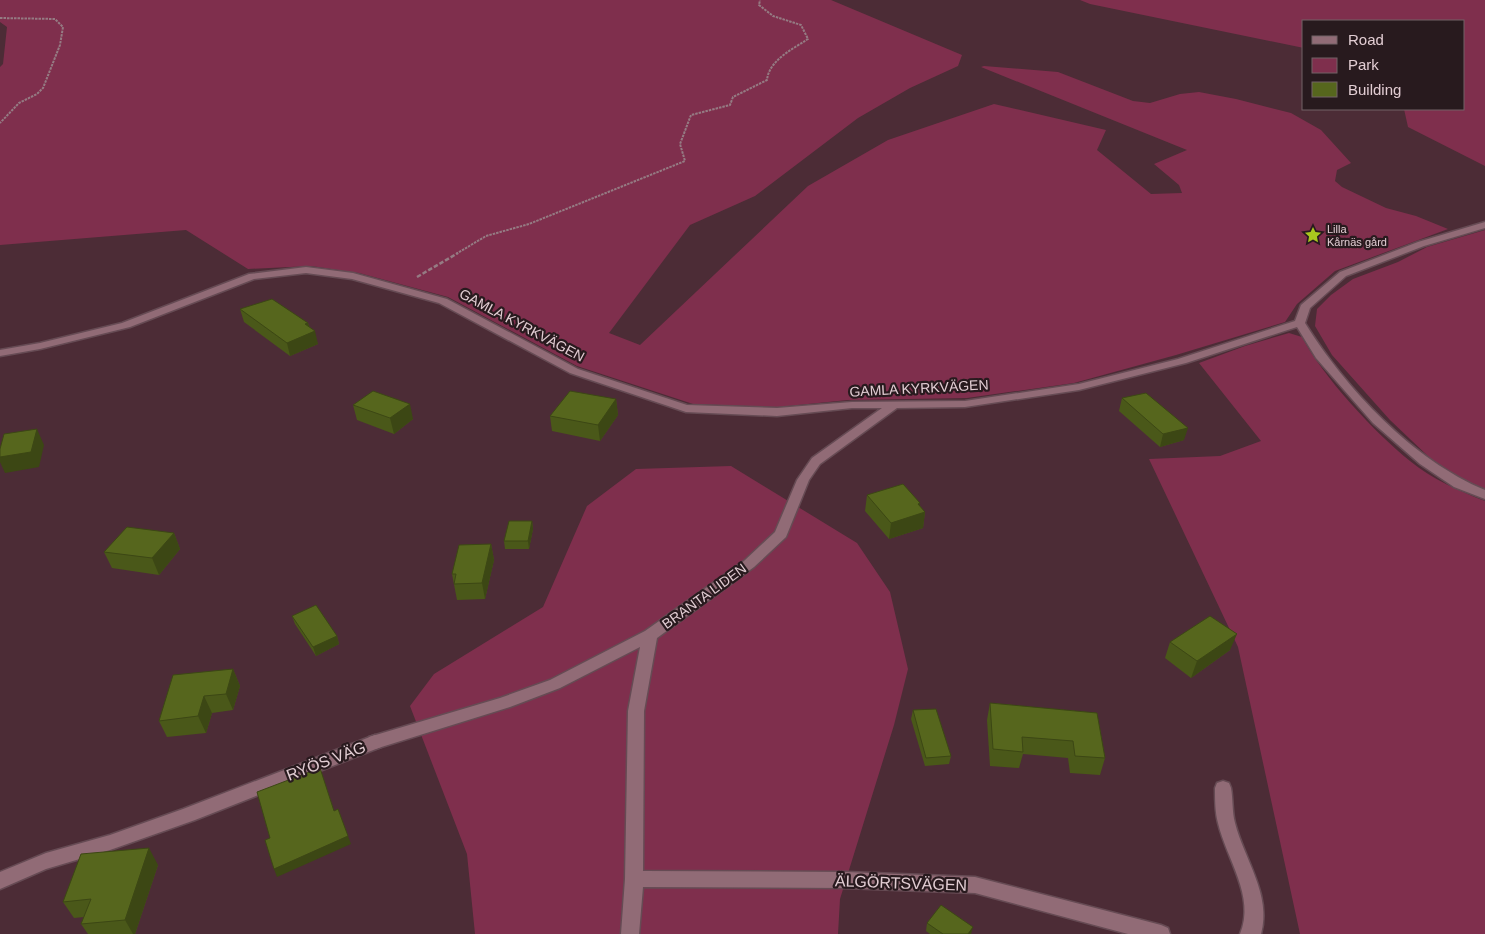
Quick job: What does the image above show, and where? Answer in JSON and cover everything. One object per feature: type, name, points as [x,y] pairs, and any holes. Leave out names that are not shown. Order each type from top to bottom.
[{"type":"street","points":[[1485,225],[1421,244],[1343,274],[1305,307],[1300,323],[1320,356],[1377,420],[1424,461],[1460,484],[1485,495]]},
{"type":"street","name":"GAMLA KYRKVÄGEN","points":[[0,353],[40,346],[126,326],[195,297],[252,276],[306,270],[353,276],[443,301],[574,371],[686,408],[777,412],[852,405],[965,404],[1079,387],[1182,361],[1300,323]]},
{"type":"street","name":"BRANTA LIDEN","points":[[630,934],[634,879],[636,711],[650,635],[749,564],[781,534],[803,480],[816,461],[895,404]]},
{"type":"street","name":"RYÖS VÄG","points":[[0,881],[34,866],[124,838],[196,812],[375,742],[504,703],[555,684],[650,635]]},
{"type":"street","points":[[1223,788],[1226,822],[1252,894],[1254,917],[1252,932],[1249,934]]},
{"type":"street","name":"ÄLGÖRTSVÄGEN","points":[[634,879],[846,880],[975,885],[1161,934]]},
{"type":"path","points":[[397,288],[486,236],[529,224],[685,160],[680,144],[691,115],[730,105],[733,97],[767,80],[766,74],[771,66],[808,39],[801,25],[772,16],[759,5],[760,0]]},
{"type":"path","points":[[0,18],[55,18],[63,27],[60,44],[43,88],[37,94],[19,103],[0,123]]},
{"type":"green space","points":[[0,0],[831,0],[962,55],[958,66],[910,88],[858,118],[755,196],[690,225],[609,333],[640,345],[808,186],[888,140],[994,104],[1106,130],[1097,150],[1151,194],[1182,193],[1179,185],[1154,164],[1187,150],[981,67],[984,66],[1058,72],[1133,101],[1150,103],[1180,94],[1199,92],[1291,113],[1321,130],[1351,163],[1337,170],[1335,181],[1342,187],[1386,208],[1416,216],[1448,229],[1335,271],[1297,304],[1285,322],[1074,383],[967,398],[848,400],[778,407],[693,404],[577,366],[448,297],[359,273],[311,266],[248,269],[186,230],[0,245],[0,67],[3,64],[7,27],[0,22]]},
{"type":"green space","points":[[1080,0],[1485,0],[1485,166],[1408,127],[1404,110],[1465,110],[1465,20],[1302,20],[1302,48],[1090,4]]},
{"type":"green space","points":[[1485,230],[1485,489],[1462,479],[1430,458],[1390,420],[1332,355],[1315,326],[1317,309],[1331,295],[1353,279],[1398,262],[1427,247]]},
{"type":"green space","points":[[1289,333],[1302,337],[1311,353],[1351,404],[1396,449],[1418,467],[1437,479],[1485,501],[1485,934],[1300,934],[1238,647],[1149,459],[1220,456],[1261,441],[1199,363],[1245,346]]},
{"type":"green space","points":[[731,466],[857,543],[890,592],[908,669],[894,725],[840,899],[838,934],[475,934],[467,854],[410,706],[434,674],[543,607],[587,506],[636,469]]},
{"type":"building","points":[[272,299],[308,323],[305,324],[315,331],[287,343],[240,309]]},
{"type":"building","points":[[373,391],[410,404],[390,418],[353,405]]},
{"type":"building","points":[[570,391],[616,399],[598,425],[550,416]]},
{"type":"building","points":[[1146,393],[1188,428],[1163,434],[1122,398]]},
{"type":"building","points":[[37,429],[31,452],[0,457],[4,434]]},
{"type":"building","points":[[903,484],[920,503],[918,504],[925,512],[891,523],[867,495]]},
{"type":"building","points":[[509,521],[532,521],[528,541],[504,541]]},
{"type":"building","points":[[127,527],[174,533],[152,558],[104,552]]},
{"type":"building","points":[[491,544],[482,583],[454,584],[456,574],[452,574],[459,545]]},
{"type":"building","points":[[316,605],[337,636],[313,647],[292,616]]},
{"type":"building","points":[[1210,616],[1237,634],[1197,661],[1170,642]]},
{"type":"building","points":[[233,669],[226,694],[204,696],[198,716],[159,721],[173,675]]},
{"type":"building","points":[[990,703],[1097,713],[1105,758],[1075,756],[1073,741],[1022,737],[1023,752],[993,749]]},
{"type":"building","points":[[936,709],[951,756],[926,758],[913,710]]},
{"type":"building","points":[[320,768],[334,811],[338,809],[348,836],[274,869],[265,840],[270,838],[257,792]]},
{"type":"building","points":[[149,848],[125,920],[81,924],[91,899],[63,902],[81,854]]},
{"type":"building","points":[[941,905],[973,927],[968,934],[943,934],[927,923]]},
{"type":"place","name":"Lilla Kårnäs gård","points":[[1313,235]]}]
